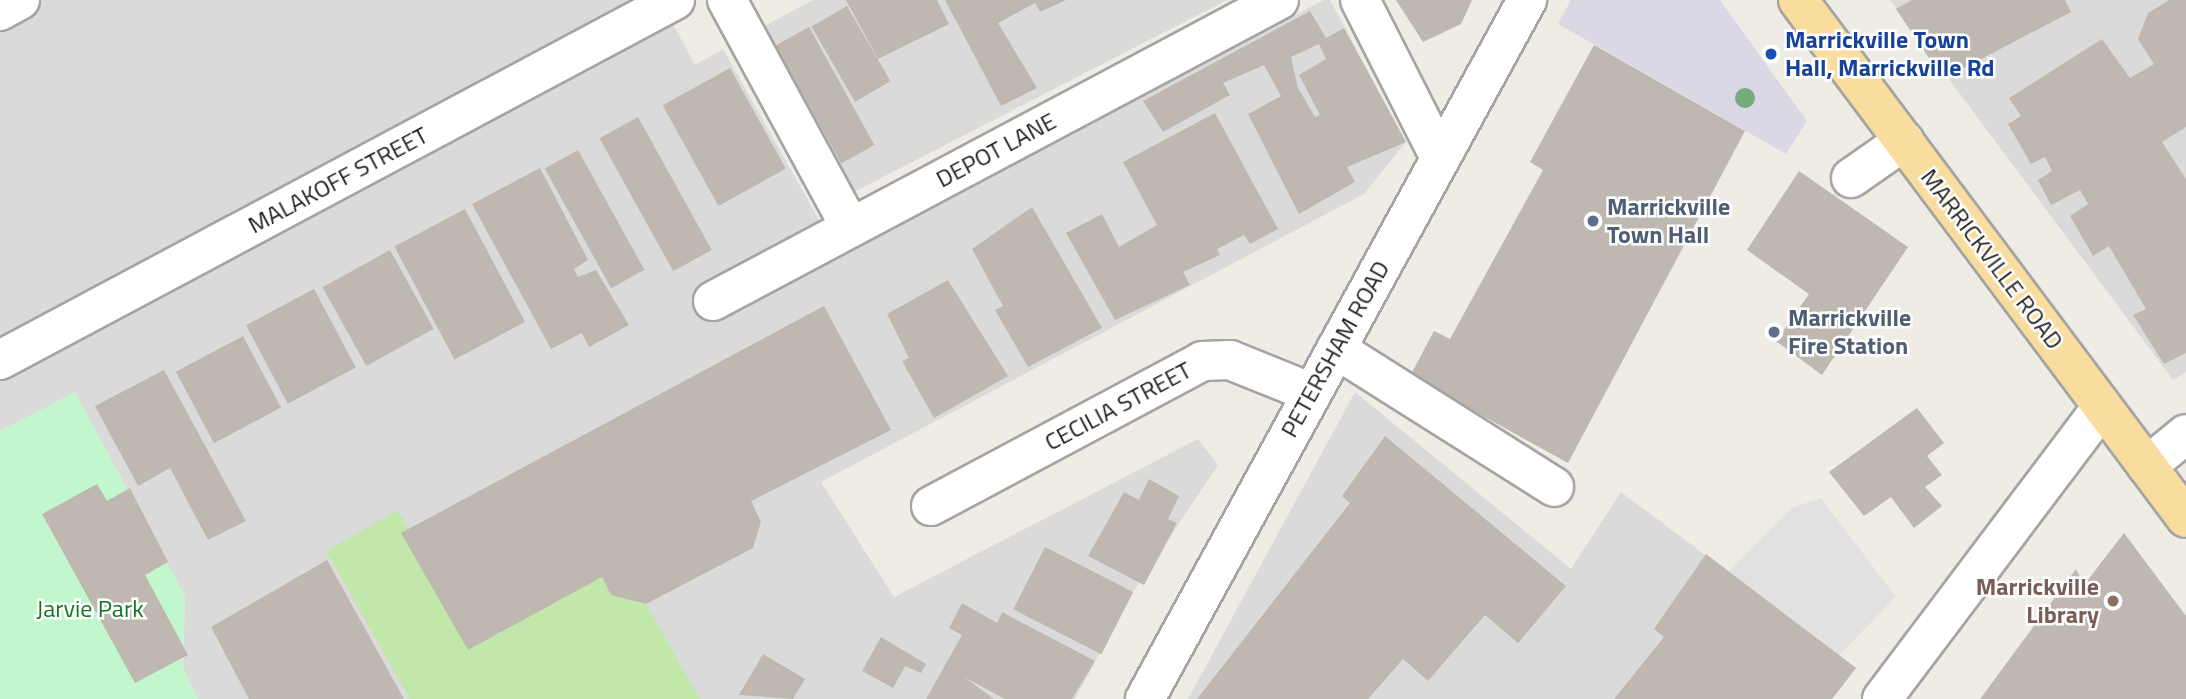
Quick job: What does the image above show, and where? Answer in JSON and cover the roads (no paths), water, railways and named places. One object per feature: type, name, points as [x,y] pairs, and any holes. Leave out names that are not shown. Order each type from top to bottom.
[{"type":"main road","name":"MARRICKVILLE ROAD","points":[[1798,0],[2102,407],[2183,509]]},
{"type":"street","points":[[0,10],[20,0]]},
{"type":"street","name":"MALAKOFF STREET","points":[[0,360],[675,0]]},
{"type":"street","points":[[727,0],[850,227]]},
{"type":"street","name":"DEPOT LANE","points":[[713,300],[1279,0]]},
{"type":"street","points":[[1360,0],[1440,158]]},
{"type":"street","name":"PETERSHAM ROAD","points":[[1145,699],[1527,0]]},
{"type":"street","points":[[1851,178],[1903,141]]},
{"type":"street","points":[[1336,349],[1554,487]]},
{"type":"street","name":"CECILIA STREET","points":[[931,506],[1202,361],[1252,366],[1312,393]]},
{"type":"street","points":[[1882,699],[2102,407]]},
{"type":"street","points":[[2147,466],[2186,434]]},
{"type":"place","name":"Marrickville Town Hall, Marrickville Rd","points":[[1771,54]]},
{"type":"place","name":"Marrickville Town Hall","points":[[1593,221]]},
{"type":"place","name":"Marrickville Fire Station","points":[[1774,332]]},
{"type":"place","name":"Marrickville Library","points":[[2113,601]]},
{"type":"park label","name":"Jarvie Park","points":[[90,609]]}]
